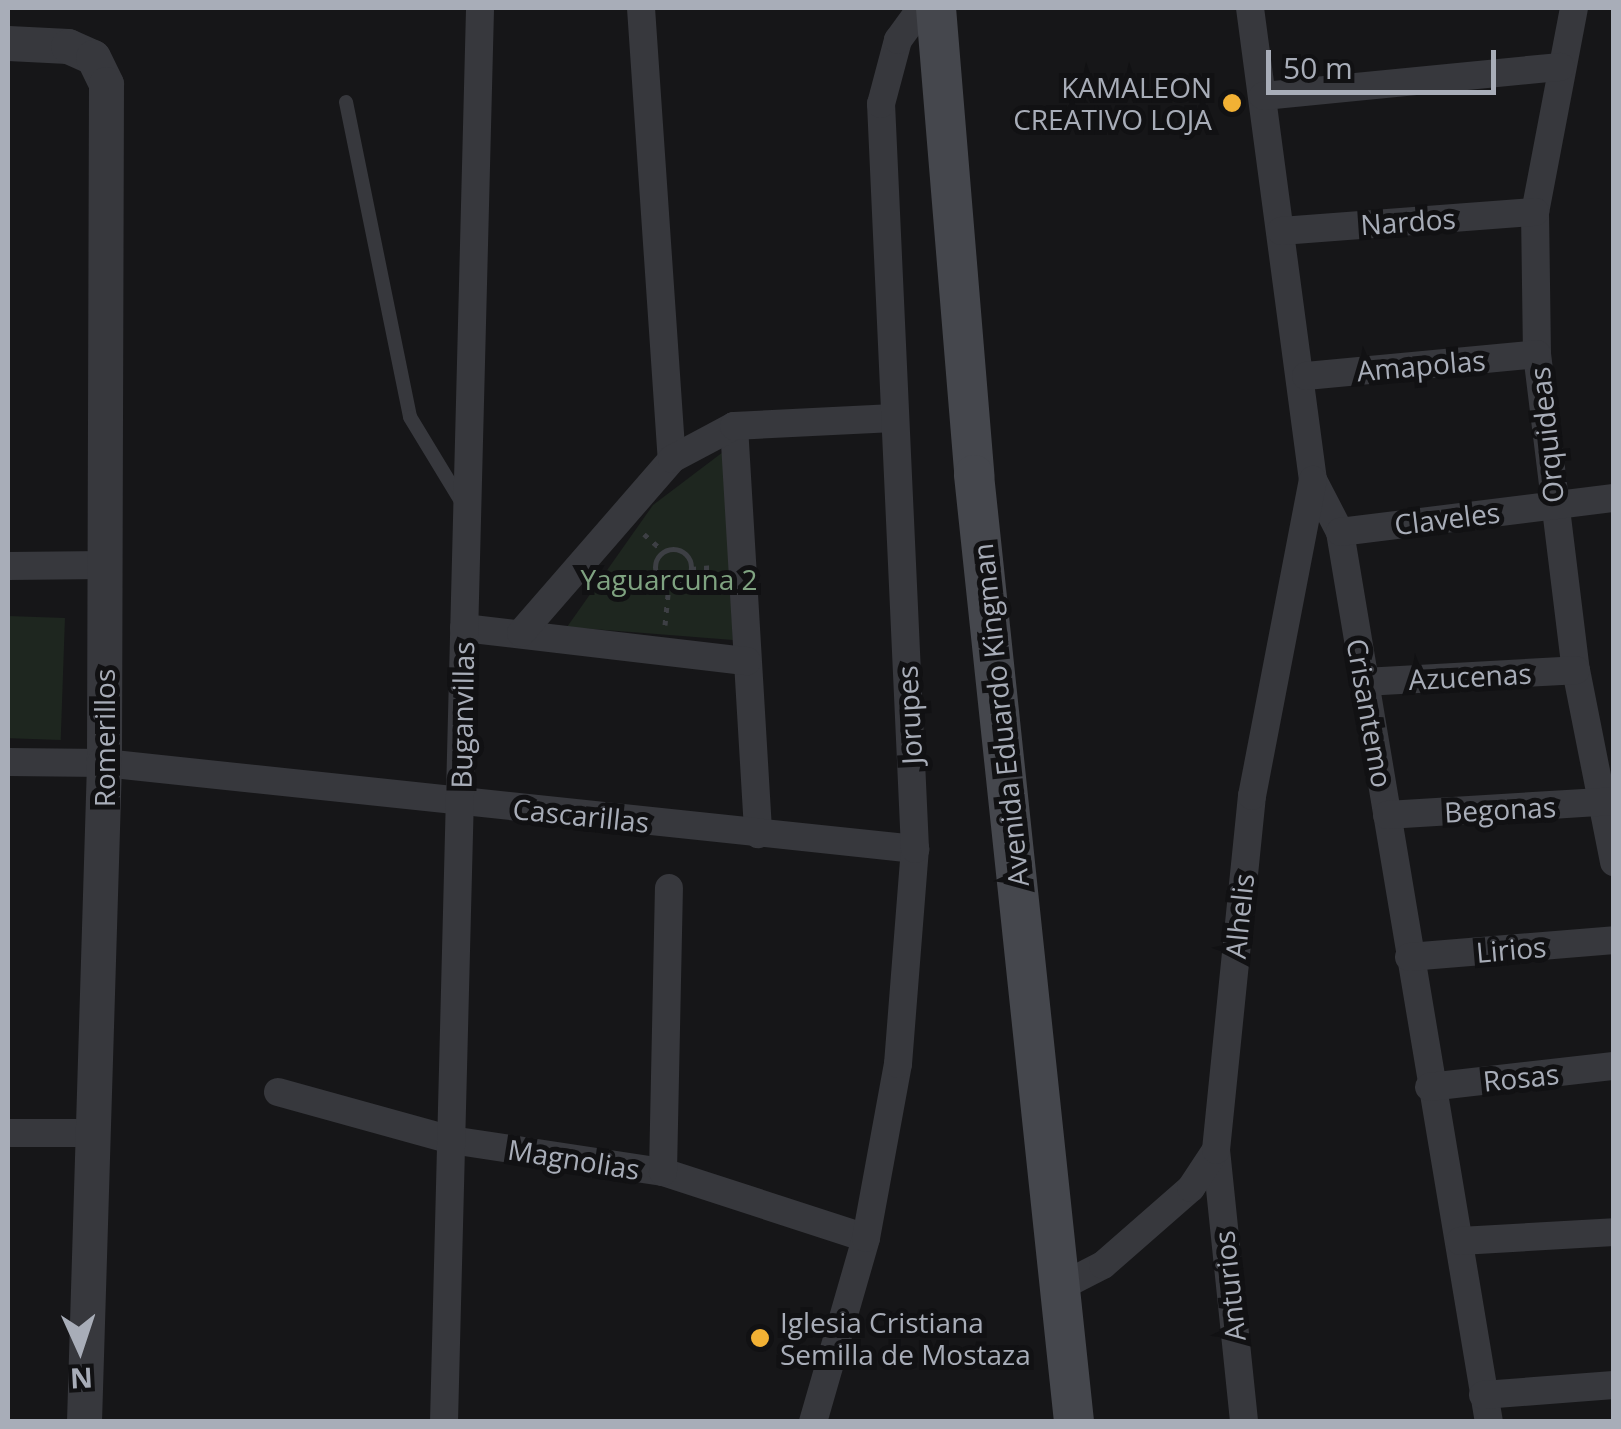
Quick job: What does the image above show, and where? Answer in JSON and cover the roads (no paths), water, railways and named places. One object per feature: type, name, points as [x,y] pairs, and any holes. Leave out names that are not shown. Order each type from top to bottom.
[{"type":"main road","name":"Avenida Eduardo Kingman","points":[[936,8],[974,475],[1074,1422]]},
{"type":"street","name":"Buganvillas","points":[[444,1422],[480,8]]},
{"type":"street","points":[[641,8],[672,459]]},
{"type":"street","name":"Jorupes","points":[[813,1422],[866,1238],[898,1064],[915,849],[881,104],[898,40],[920,8]]},
{"type":"street","name":"Crisantemo","points":[[1250,8],[1306,376],[1312,480],[1340,532],[1429,1087],[1460,1241],[1486,1408]]},
{"type":"street","name":"Orquideas","points":[[1574,8],[1535,212],[1537,354],[1576,670],[1609,802],[1614,862]]},
{"type":"street","name":"Romerillos","points":[[8,42],[93,57],[106,84],[104,763],[87,1132],[84,1422]]},
{"type":"street","points":[[1263,96],[1561,68]]},
{"type":"street","name":"Nardos","points":[[1281,230],[1535,212]]},
{"type":"street","name":"Amapolas","points":[[1306,376],[1537,354]]},
{"type":"street","points":[[521,633],[672,459],[734,426],[894,418]]},
{"type":"street","points":[[734,426],[758,834]]},
{"type":"street","name":"Alhelis","points":[[1062,1286],[1103,1265],[1192,1188],[1216,1150],[1252,796],[1312,480]]},
{"type":"street","name":"Claveles","points":[[1340,532],[1614,498]]},
{"type":"street","points":[[8,566],[105,565]]},
{"type":"street","points":[[464,628],[747,660]]},
{"type":"street","name":"Azucenas","points":[[1364,682],[1576,670]]},
{"type":"street","name":"Cascarillas","points":[[8,762],[104,763],[915,849]]},
{"type":"street","name":"Begonas","points":[[1387,815],[1609,802]]},
{"type":"street","points":[[663,1172],[669,888]]},
{"type":"street","name":"Lirios","points":[[1409,958],[1614,940]]},
{"type":"street","name":"Rosas","points":[[1429,1087],[1614,1066]]},
{"type":"street","name":"Magnolias","points":[[278,1092],[451,1140],[663,1172],[866,1238]]},
{"type":"street","points":[[8,1133],[87,1132]]},
{"type":"street","name":"Anturios","points":[[1216,1150],[1244,1422]]},
{"type":"street","points":[[1460,1241],[1614,1232]]},
{"type":"street","points":[[1486,1408],[1614,1384]]},
{"type":"lane","points":[[346,102],[410,417],[468,510]]},
{"type":"place","name":"KAMALEON CREATIVO LOJA","points":[[1232,103]]},
{"type":"place","name":"Iglesia Cristiana Semilla de Mostaza","points":[[760,1338]]},
{"type":"park label","name":"Yaguarcuna 2","points":[[669,579]]}]
